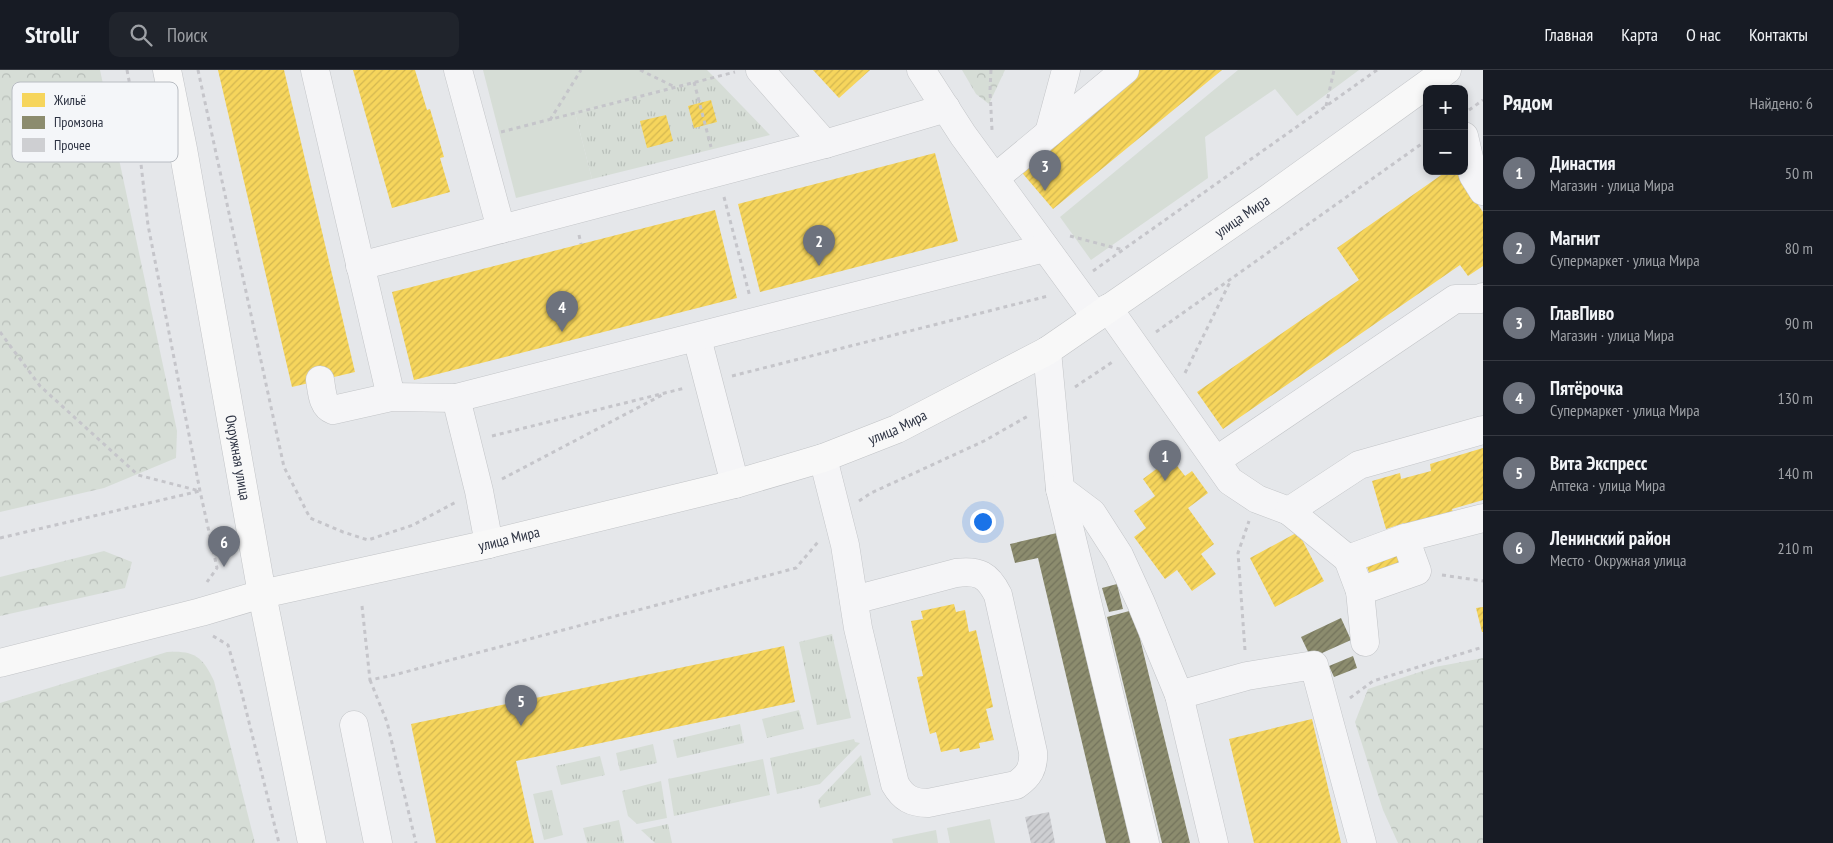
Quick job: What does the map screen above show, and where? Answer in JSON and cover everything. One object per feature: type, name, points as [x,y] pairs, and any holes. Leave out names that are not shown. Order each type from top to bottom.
[{"type":"main road","name":"улица Мира","points":[[0,663],[201,612],[262,594],[489,544],[735,484],[823,458],[897,429],[1047,351],[1269,198],[1436,77]]},
{"type":"main road","name":"Окружная улица","points":[[178,124],[262,594],[312,843]]},
{"type":"lane","points":[[315,70],[391,397]]},
{"type":"lane","points":[[458,70],[501,229]]},
{"type":"lane","points":[[760,70],[825,144]]},
{"type":"lane","points":[[921,70],[963,135],[994,178],[1056,242],[1073,285],[1102,312],[1173,399],[1230,481],[1257,499],[1289,511],[1348,559],[1360,591],[1365,642]]},
{"type":"lane","points":[[1049,133],[1066,70]]},
{"type":"lane","points":[[994,178],[1125,70]]},
{"type":"lane","points":[[360,266],[825,144],[946,108]]},
{"type":"lane","points":[[1468,153],[1473,175],[1483,191]]},
{"type":"lane","points":[[320,380],[325,403],[333,410],[391,397],[456,398],[696,338],[1056,242]]},
{"type":"lane","points":[[1217,460],[1455,299],[1480,299],[1483,297]]},
{"type":"lane","points":[[696,338],[735,484]]},
{"type":"lane","points":[[1047,351],[1060,489],[1145,843]]},
{"type":"lane","points":[[456,398],[479,490],[489,544]]},
{"type":"lane","points":[[1289,511],[1359,465],[1483,430]]},
{"type":"lane","points":[[823,458],[845,545],[858,628],[895,784],[900,793],[907,800],[928,804],[1016,785],[1023,780],[1030,772],[1034,762],[1033,752],[998,595],[987,578],[977,573],[956,573],[854,600]]},
{"type":"lane","points":[[1060,489],[1092,513],[1119,555],[1179,696],[1214,843]]},
{"type":"lane","points":[[1348,559],[1406,538],[1483,518]]},
{"type":"lane","points":[[1360,591],[1417,571],[1406,538]]},
{"type":"lane","points":[[1179,696],[1247,676],[1314,665],[1362,843]]},
{"type":"lane","points":[[354,725],[378,843]]},
{"type":"path","points":[[198,70],[284,467],[310,518],[368,540],[413,525],[667,392]]},
{"type":"path","points":[[550,120],[581,70]]},
{"type":"path","points":[[640,70],[675,87]]},
{"type":"path","points":[[477,139],[742,70]]},
{"type":"path","points":[[991,70],[992,139]]},
{"type":"path","points":[[1326,107],[1334,70]]},
{"type":"path","points":[[467,442],[1051,296],[1073,285],[1124,250],[1377,70]]},
{"type":"path","points":[[694,82],[756,322]]},
{"type":"path","points":[[1468,111],[1483,100]]},
{"type":"path","points":[[140,162],[148,225],[217,568],[202,588]]},
{"type":"path","points":[[1056,242],[1124,250]]},
{"type":"path","points":[[1173,399],[1232,278]]},
{"type":"path","points":[[0,332],[40,386],[138,474],[200,491]]},
{"type":"path","points":[[0,538],[200,491]]},
{"type":"path","points":[[1247,676],[1238,553],[1257,499]]},
{"type":"path","points":[[370,680],[796,568],[838,516]]},
{"type":"path","points":[[1417,571],[1483,581]]},
{"type":"path","points":[[362,606],[370,680],[387,722],[416,843]]},
{"type":"path","points":[[206,631],[228,645],[279,843]]},
{"type":"path","points":[[1330,724],[1352,695],[1373,681],[1483,647]]},
{"type":"green space","points":[[0,70],[100,70],[103,82],[12,82],[12,162],[120,162],[177,431],[176,458],[104,488],[0,512]]},
{"type":"green space","points":[[483,70],[707,70],[714,77],[575,113],[592,179],[516,198]]},
{"type":"green space","points":[[962,70],[1005,70],[989,104],[976,94]]},
{"type":"green space","points":[[1238,70],[1359,70],[1297,116],[1275,89],[1205,137],[1208,178],[1091,260],[1060,217]]},
{"type":"green space","points":[[714,77],[770,135],[592,179],[575,113]]},
{"type":"green space","points":[[104,551],[132,562],[125,588],[0,616],[0,577]]},
{"type":"green space","points":[[832,634],[851,718],[817,725],[799,642]]},
{"type":"green space","points":[[167,652],[184,652],[197,657],[206,666],[214,681],[255,843],[0,843],[0,703]]},
{"type":"green space","points":[[1483,658],[1483,843],[1398,843],[1383,810],[1355,722],[1368,689],[1435,667]]},
{"type":"green space","points":[[799,710],[804,729],[767,738],[762,719]]},
{"type":"green space","points":[[740,724],[744,743],[677,758],[673,740]]},
{"type":"green space","points":[[854,739],[855,742],[860,743],[820,784],[777,794],[770,758]]},
{"type":"green space","points":[[653,744],[657,763],[620,771],[616,753]]},
{"type":"green space","points":[[861,755],[871,795],[820,808],[818,800]]},
{"type":"green space","points":[[600,756],[605,775],[561,785],[556,766]]},
{"type":"green space","points":[[763,759],[770,795],[674,816],[668,779]]},
{"type":"green space","points":[[661,781],[667,818],[637,824],[628,816],[622,791]]},
{"type":"green space","points":[[552,790],[563,835],[544,840],[533,794]]},
{"type":"green space","points":[[990,819],[995,843],[950,843],[947,828]]},
{"type":"green space","points":[[619,820],[624,843],[587,843],[583,828]]},
{"type":"green space","points":[[668,824],[672,843],[655,843],[641,830]]},
{"type":"green space","points":[[936,830],[938,843],[893,843],[892,839]]},
{"type":"building: Жильё","points":[[218,70],[284,70],[355,372],[292,387]]},
{"type":"building: Жильё","points":[[353,70],[415,70],[427,110],[430,109],[444,157],[440,158],[450,192],[392,208]]},
{"type":"building: Жильё","points":[[813,70],[870,70],[839,98]]},
{"type":"building: Жильё","points":[[1137,70],[1222,70],[1053,209],[1018,168]]},
{"type":"building: Жильё","points":[[711,100],[717,122],[694,128],[688,106]]},
{"type":"building: Жильё","points":[[666,115],[673,141],[647,148],[640,121]]},
{"type":"building: Жильё","points":[[935,153],[958,241],[760,292],[738,204]]},
{"type":"building: Жильё","points":[[1441,175],[1458,175],[1483,212],[1483,266],[1468,276],[1460,265],[1223,429],[1197,392],[1359,280],[1337,248]]},
{"type":"building: Жильё","points":[[715,210],[737,298],[414,380],[392,292]]},
{"type":"building: Жильё","points":[[1483,448],[1483,500],[1452,509],[1454,515],[1405,530],[1404,523],[1386,529],[1372,481],[1400,473],[1401,479],[1431,471],[1430,464]]},
{"type":"building: Жильё","points":[[1171,458],[1185,476],[1192,471],[1208,493],[1188,508],[1214,544],[1201,554],[1216,574],[1192,591],[1177,570],[1165,579],[1134,537],[1146,528],[1134,511],[1155,496],[1143,479]]},
{"type":"building: Жильё","points":[[1298,532],[1324,581],[1275,607],[1250,558]]},
{"type":"building: Жильё","points":[[1397,553],[1402,567],[1371,578],[1366,564]]},
{"type":"building: Жильё","points":[[954,604],[956,612],[965,610],[969,632],[976,630],[993,707],[986,709],[994,740],[979,743],[980,748],[960,752],[959,748],[941,752],[936,732],[930,734],[917,677],[923,676],[911,621],[923,619],[921,611]]},
{"type":"building: Жильё","points":[[1483,607],[1483,632],[1482,632],[1476,608]]},
{"type":"building: Жильё","points":[[784,646],[795,702],[516,761],[534,843],[436,843],[411,724]]},
{"type":"building: Жильё","points":[[1312,719],[1341,843],[1254,843],[1229,739]]},
{"type":"building: Промзона","points":[[1057,533],[1132,843],[1106,843],[1038,558],[1015,563],[1010,544]]},
{"type":"building: Промзона","points":[[1117,584],[1123,609],[1109,612],[1102,588]]},
{"type":"building: Промзона","points":[[1133,610],[1190,843],[1162,843],[1107,617]]},
{"type":"building: Промзона","points":[[1341,618],[1351,640],[1311,658],[1301,637]]},
{"type":"building: Промзона","points":[[1353,656],[1357,668],[1334,677],[1329,666]]},
{"type":"building: Прочее","points":[[1049,812],[1055,843],[1031,843],[1025,817]]},
{"type":"place","name":"ГлавПиво","points":[[1045,191]]},
{"type":"place","name":"Магнит","points":[[819,266]]},
{"type":"place","name":"Пятёрочка","points":[[562,332]]},
{"type":"place","name":"Династия","points":[[1165,481]]},
{"type":"place","name":"Ленинский район","points":[[224,567]]},
{"type":"place","name":"Вита Экспресс","points":[[521,726]]}]
